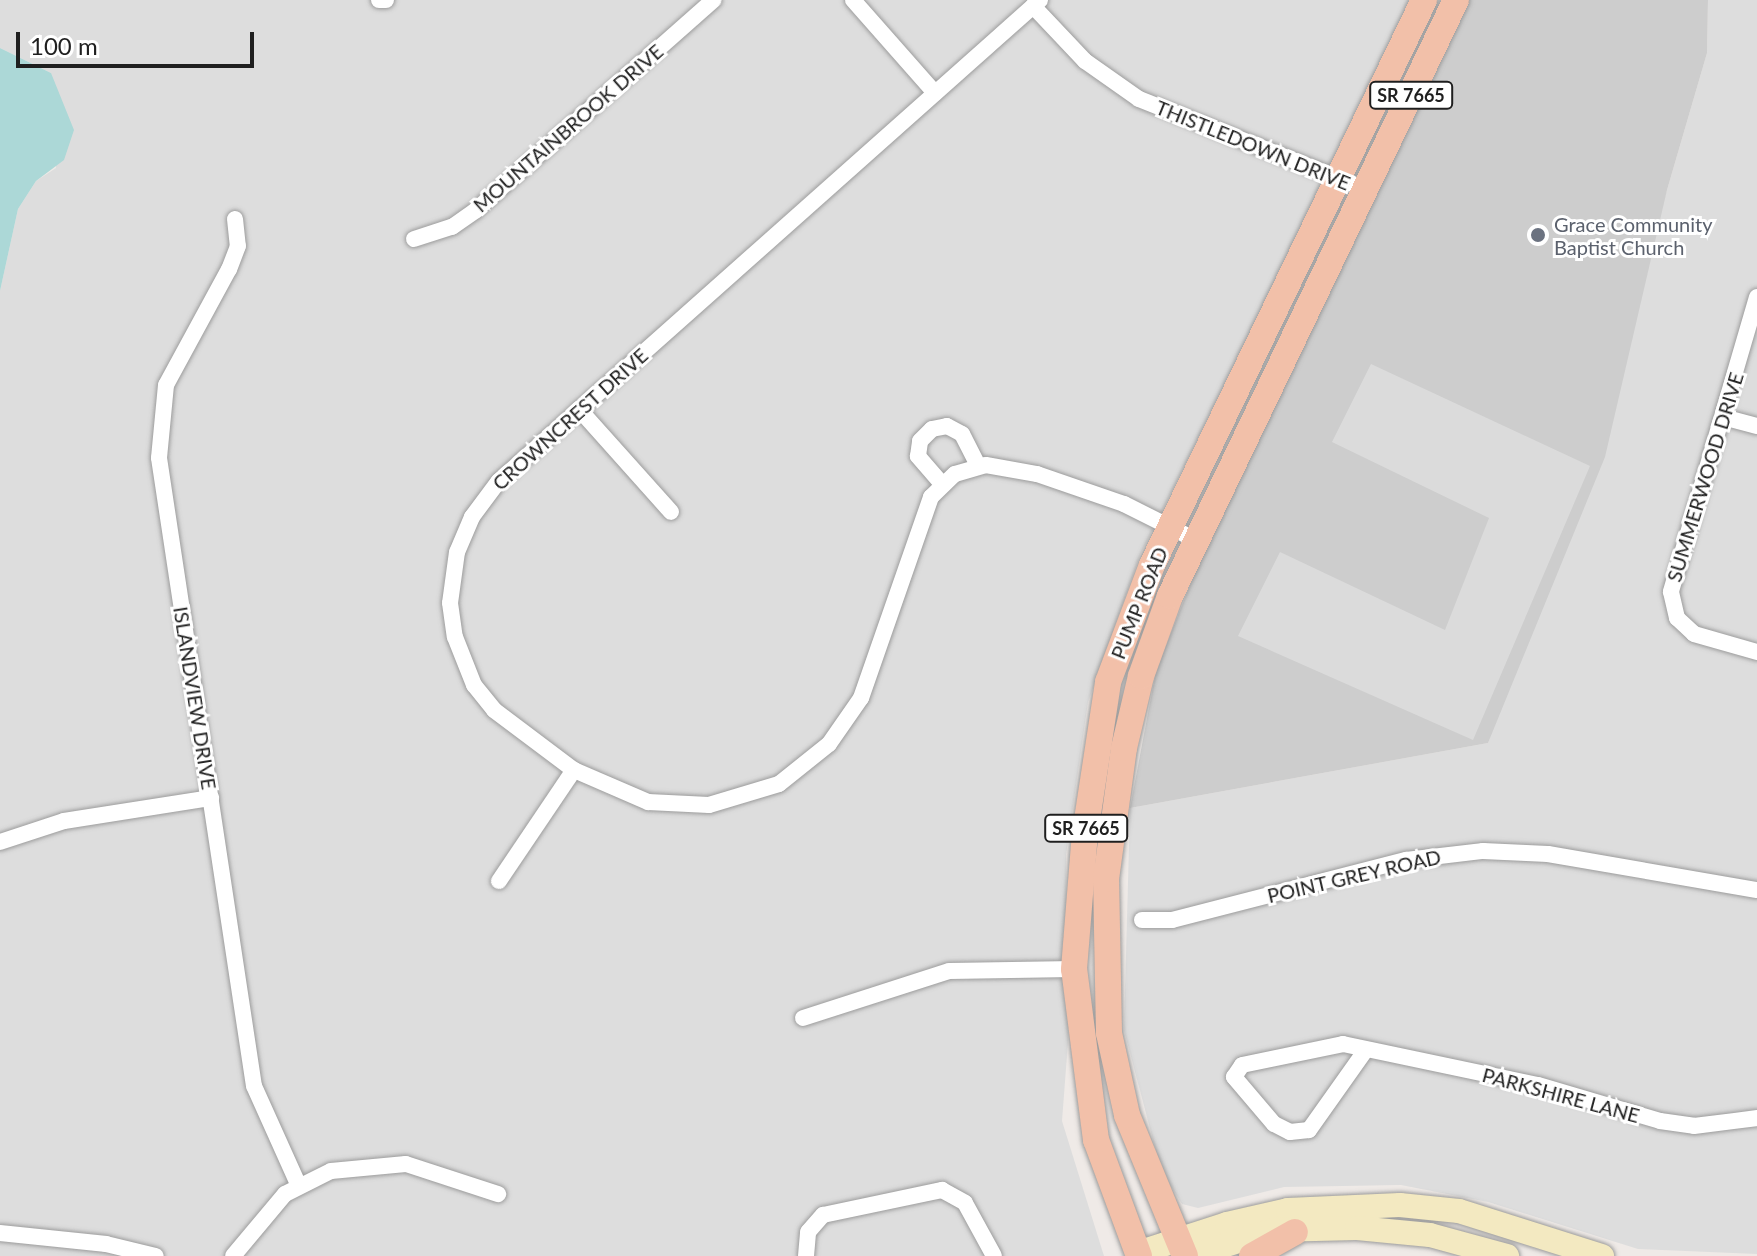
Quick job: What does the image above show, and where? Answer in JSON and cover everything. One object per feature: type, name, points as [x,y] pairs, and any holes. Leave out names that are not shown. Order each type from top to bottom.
[{"type":"main road","name":"PUMP ROAD","points":[[1137,1255],[1096,1140],[1074,969],[1085,833],[1108,682],[1169,528],[1424,0]]},
{"type":"main road","name":"PUMP ROAD","points":[[1185,1251],[1148,1175],[1117,1075],[1106,991],[1105,928],[1114,811],[1137,690],[1170,596],[1456,0]]},
{"type":"main road","points":[[1185,1251],[1288,1210],[1400,1205],[1459,1211],[1602,1256]]},
{"type":"main road","points":[[1137,1255],[1185,1251],[1257,1233],[1385,1229],[1461,1241],[1507,1256]]},
{"type":"main road","points":[[1252,1256],[1295,1232]]},
{"type":"street","points":[[379,0],[386,0]]},
{"type":"street","name":"MOUNTAINBROOK DRIVE","points":[[414,239],[452,227],[476,210],[713,0]]},
{"type":"street","points":[[853,0],[935,93]]},
{"type":"street","name":"CROWNCREST DRIVE","points":[[942,484],[931,497],[861,698],[809,763],[762,791],[731,801],[686,806],[623,796],[574,770],[506,722],[474,685],[455,637],[450,603],[457,552],[472,517],[498,482],[1036,3]]},
{"type":"street","name":"THISTLEDOWN DRIVE","points":[[1036,3],[1085,61],[1139,99],[1365,189]]},
{"type":"street","name":"ISLANDVIEW DRIVE","points":[[235,219],[238,246],[175,362],[159,431],[161,480],[254,1086],[298,1184]]},
{"type":"street","name":"SUMMERWOOD DRIVE","points":[[1757,297],[1677,568],[1673,607],[1694,634],[1757,652]]},
{"type":"street","points":[[579,409],[671,512]]},
{"type":"street","points":[[1723,417],[1757,426]]},
{"type":"street","points":[[978,466],[962,434],[947,426],[932,429],[920,441],[918,456],[942,484],[978,466],[1024,471],[1073,485],[1196,540]]},
{"type":"street","points":[[499,881],[574,770]]},
{"type":"street","points":[[0,842],[64,821],[211,798]]},
{"type":"street","name":"POINT GREY ROAD","points":[[1142,920],[1172,920],[1406,860],[1483,851],[1548,854],[1757,890]]},
{"type":"street","points":[[803,1018],[949,971],[1074,969]]},
{"type":"street","name":"PARKSHIRE LANE","points":[[1365,1051],[1309,1130],[1290,1132],[1274,1124],[1234,1077],[1242,1065],[1330,1044],[1538,1085],[1660,1121],[1694,1126],[1757,1118]]},
{"type":"street","points":[[233,1256],[277,1201],[298,1184],[331,1171],[382,1162],[423,1167],[498,1194]]},
{"type":"street","points":[[806,1256],[808,1232],[823,1215],[942,1190],[954,1194],[974,1213],[994,1256]]},
{"type":"street","points":[[0,1233],[106,1244],[156,1256]]},
{"type":"shaded area","points":[[0,0],[1415,0],[1140,555],[1088,702],[1066,855],[1068,1042],[1062,1121],[1104,1256],[0,1256],[0,291],[18,209],[36,181],[56,168],[51,73],[0,48]]},
{"type":"shaded area","points":[[1468,0],[1708,0],[1707,53],[1667,190],[1605,457],[1488,743],[1130,808],[1156,671],[1200,560]]},
{"type":"shaded area","points":[[1708,0],[1757,0],[1757,1254],[1638,1249],[1488,1202],[1401,1185],[1284,1187],[1198,1208],[1182,1204],[1161,1170],[1124,1030],[1130,808],[1488,743],[1667,190],[1707,53]]},
{"type":"shaded area","points":[[1371,364],[1590,466],[1473,740],[1238,636],[1280,552],[1445,630],[1489,518],[1332,442]]},
{"type":"water","points":[[0,48],[51,73],[74,130],[64,160],[36,181],[18,209],[0,291]]},
{"type":"place","name":"Grace Community Baptist Church","points":[[1538,235]]}]
